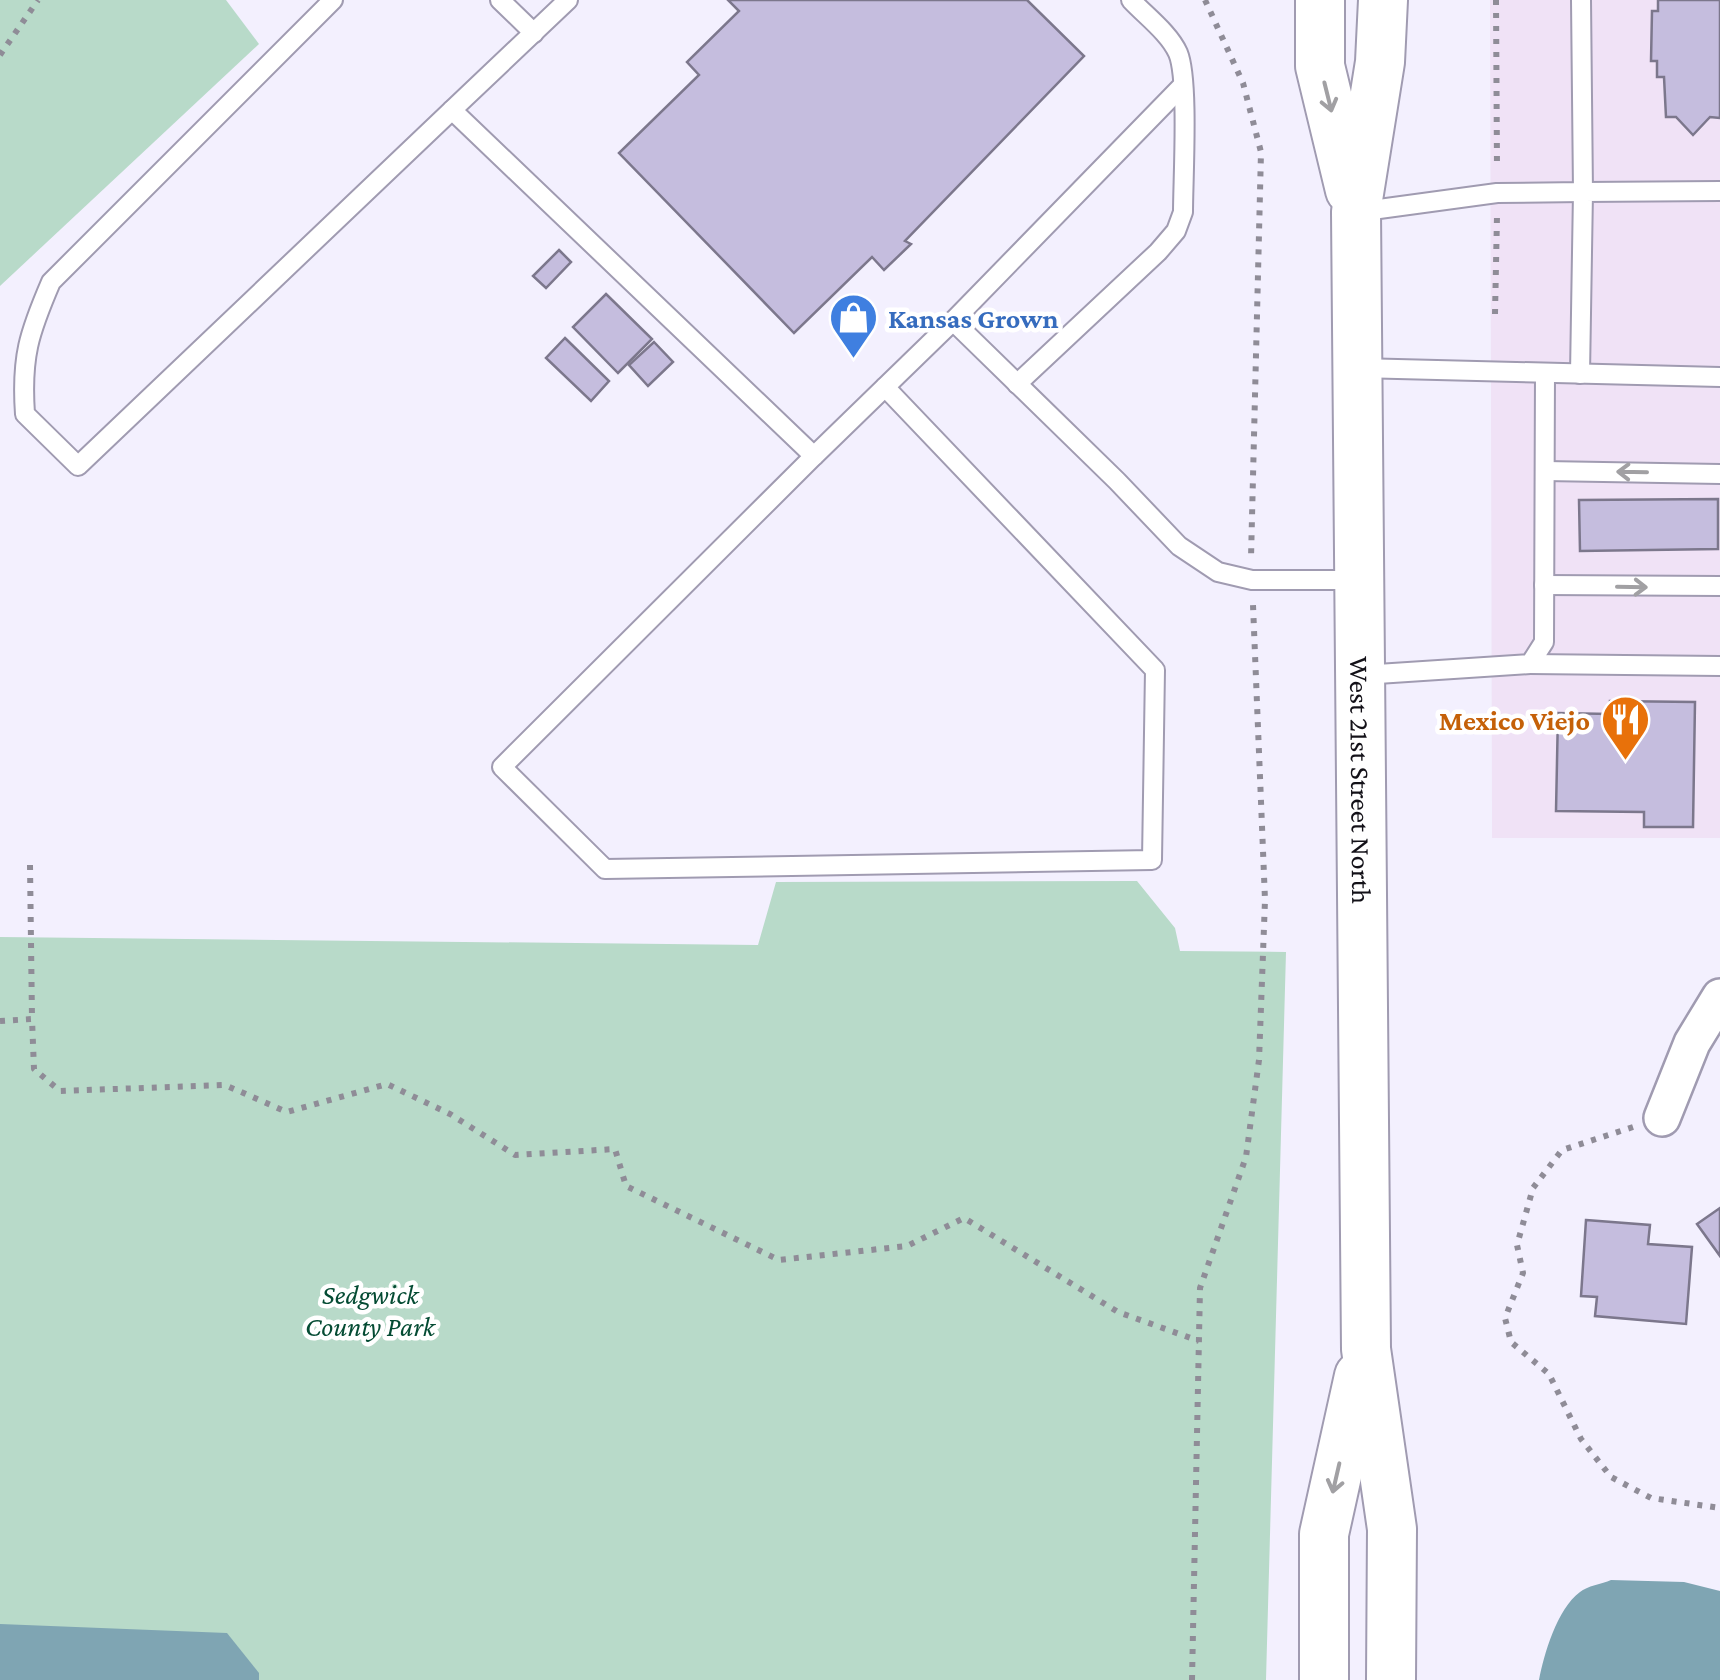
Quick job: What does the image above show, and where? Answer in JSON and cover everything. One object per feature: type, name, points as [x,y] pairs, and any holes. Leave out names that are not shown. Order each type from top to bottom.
[{"type":"main road","name":"West 21st Street North","points":[[1320,0],[1320,66],[1356,212]]},
{"type":"main road","name":"West 21st Street North","points":[[1382,0],[1380,62],[1356,212],[1366,1348],[1392,1529],[1391,1657]]},
{"type":"main road","name":"West 21st Street North","points":[[1324,1658],[1324,1534],[1366,1348]]},
{"type":"street","points":[[1662,1118],[1692,1042],[1720,998]]},
{"type":"lane","points":[[332,0],[52,282],[32,326],[22,369],[25,414],[78,466],[568,0]]},
{"type":"lane","points":[[500,0],[534,33]]},
{"type":"lane","points":[[1017,384],[1176,231],[1183,212],[1183,85],[1179,55],[1131,0]]},
{"type":"lane","points":[[1580,374],[1584,192],[1581,0]]},
{"type":"lane","points":[[885,387],[1155,670],[1152,860],[605,869],[502,767],[814,456],[885,387],[953,321],[1183,85]]},
{"type":"lane","points":[[452,110],[814,456]]},
{"type":"lane","points":[[1356,212],[1497,193],[1720,190]]},
{"type":"lane","points":[[953,321],[1179,546],[1218,572],[1252,580],[1361,580]]},
{"type":"lane","points":[[1358,368],[1720,377]]},
{"type":"lane","points":[[1530,664],[1544,642],[1544,372]]},
{"type":"lane","points":[[1544,471],[1720,474]]},
{"type":"lane","points":[[1544,585],[1720,586]]},
{"type":"lane","points":[[1362,675],[1530,664],[1720,666]]},
{"type":"path","points":[[0,55],[38,0]]},
{"type":"path","points":[[1192,1680],[1200,1288],[1246,1157],[1258,1060],[1265,900],[1252,580],[1261,152],[1243,83],[1205,0]]},
{"type":"path","points":[[1495,314],[1496,0]]},
{"type":"path","points":[[30,865],[34,1070],[60,1091],[225,1085],[286,1112],[387,1084],[450,1114],[515,1155],[615,1149],[626,1186],[780,1260],[906,1246],[964,1218],[1118,1312],[1199,1341]]},
{"type":"path","points":[[0,1021],[32,1020]]},
{"type":"path","points":[[1662,1118],[1562,1150],[1532,1188],[1518,1244],[1523,1272],[1506,1318],[1511,1342],[1549,1374],[1582,1439],[1611,1477],[1650,1498],[1720,1508]]},
{"type":"shaded area","points":[[1490,0],[1720,0],[1720,838],[1492,838]]},
{"type":"green space","points":[[0,0],[226,0],[259,44],[0,286]]},
{"type":"green space","name":"Sedgwick County Park","points":[[1137,881],[1175,928],[1180,951],[1286,952],[1266,1680],[0,1680],[0,937],[758,945],[776,882]]},
{"type":"water","points":[[1611,1580],[1684,1582],[1720,1591],[1720,1680],[1539,1680],[1548,1645],[1565,1609],[1583,1590]]},
{"type":"water","points":[[0,1624],[227,1633],[259,1673],[259,1680],[0,1680]]},
{"type":"building","points":[[728,0],[1027,0],[1084,56],[905,241],[911,244],[884,270],[872,257],[794,333],[619,153],[699,75],[687,62],[739,11]]},
{"type":"building","points":[[1658,0],[1720,0],[1720,118],[1710,117],[1693,135],[1676,117],[1666,117],[1664,77],[1657,77],[1657,61],[1651,61],[1652,11],[1658,11]]},
{"type":"building","points":[[559,250],[571,262],[546,288],[533,276]]},
{"type":"building","points":[[606,294],[652,339],[618,373],[573,327]]},
{"type":"building","points":[[565,338],[609,381],[591,401],[546,358]]},
{"type":"building","points":[[654,342],[673,362],[648,386],[629,365]]},
{"type":"building","points":[[1718,499],[1718,549],[1580,551],[1579,500]]},
{"type":"building","name":"Mexico Viejo","points":[[1610,701],[1695,702],[1693,827],[1644,827],[1644,812],[1556,811],[1558,713],[1610,714]]},
{"type":"building","points":[[1720,1208],[1720,1256],[1697,1224]]},
{"type":"building","points":[[1586,1220],[1650,1225],[1648,1244],[1692,1247],[1686,1324],[1595,1316],[1597,1297],[1581,1296]]},
{"type":"place","name":"Kansas Grown","points":[[853,360]]},
{"type":"place","name":"Mexico Viejo","points":[[1625,762]]}]
